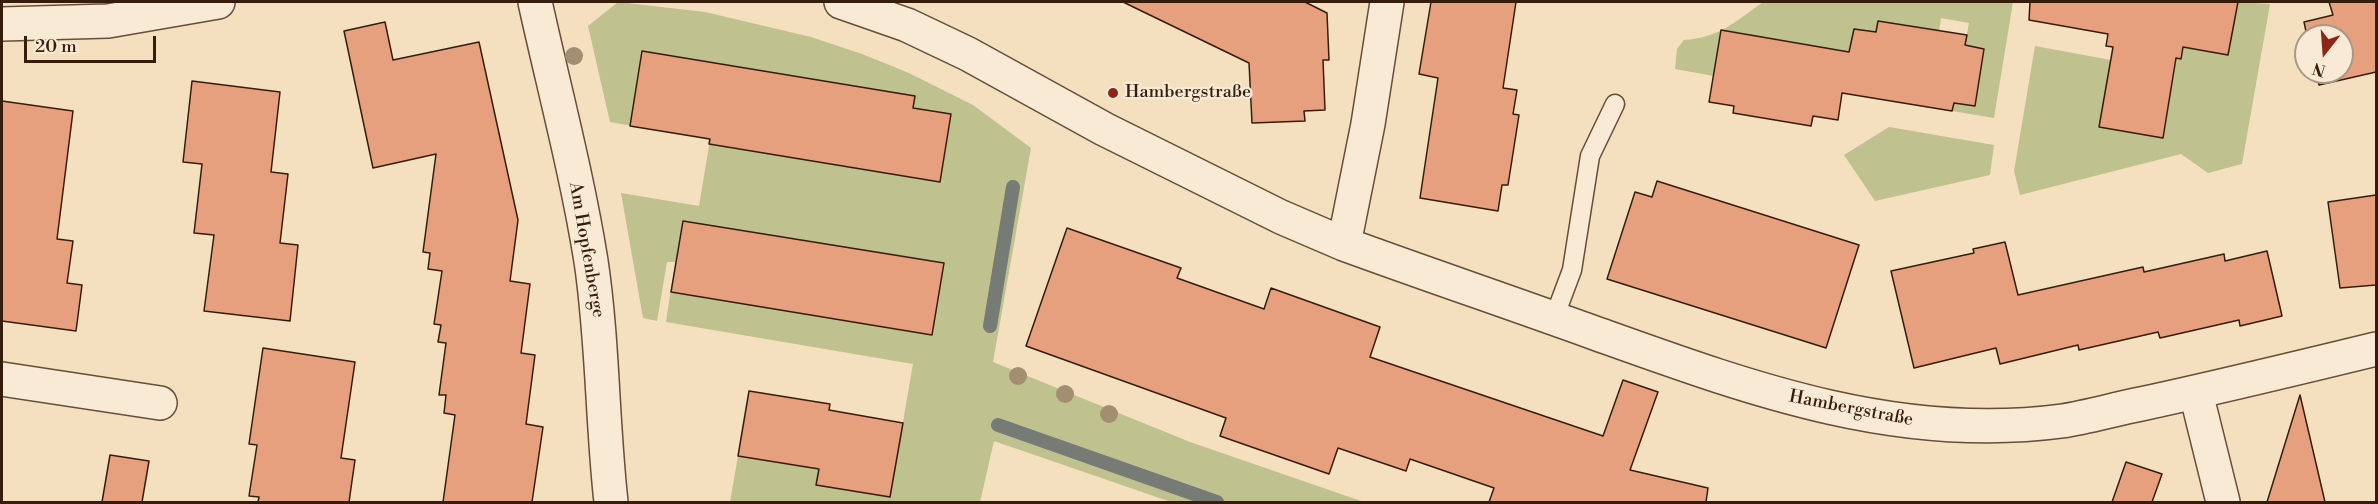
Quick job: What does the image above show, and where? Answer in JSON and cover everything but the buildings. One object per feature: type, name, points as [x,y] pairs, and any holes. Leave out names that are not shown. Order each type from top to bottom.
[{"type":"street","points":[[2,24],[108,21],[218,2]]},
{"type":"street","name":"Am Hopfenberge","points":[[535,2],[591,260],[601,347],[603,426],[611,502]]},
{"type":"street","name":"Hambergstraße","points":[[841,2],[907,25],[968,54],[1104,129],[1281,217],[1344,244],[1745,386],[1822,407],[1894,420],[1989,425],[2063,421],[2196,393],[2376,349]]},
{"type":"street","points":[[1344,244],[1368,124],[1387,2]]},
{"type":"street","points":[[2,379],[160,403]]},
{"type":"street","points":[[2196,393],[2223,502]]},
{"type":"lane","points":[[1554,318],[1572,270],[1590,156],[1615,104]]},
{"type":"green space","points":[[618,2],[705,12],[811,37],[909,73],[973,105],[1031,148],[993,362],[1190,442],[1364,502],[1171,502],[994,441],[980,502],[730,502],[738,456],[819,469],[817,485],[890,497],[913,364],[666,322],[675,262],[667,262],[657,321],[643,318],[621,193],[699,206],[710,140],[610,122],[588,26]]},
{"type":"green space","points":[[1763,2],[2013,2],[1994,118],[1952,111],[1954,103],[1975,106],[1984,49],[1965,45],[1969,23],[1941,18],[1939,31],[1878,21],[1876,32],[1854,29],[1849,52],[1748,35],[1743,64],[1714,76],[1675,69],[1677,49],[1684,40],[1696,39],[1717,32]]},
{"type":"green space","points":[[2238,2],[2270,4],[2242,164],[2208,173],[2181,154],[2020,195],[2014,171],[2035,46],[2111,60],[2174,57],[2183,47],[2228,55]]},
{"type":"green space","points":[[1889,127],[1994,145],[1990,175],[1875,201],[1844,155]]},
{"type":"waterway","points":[[990,326],[1013,187]]},
{"type":"waterway","points":[[998,425],[1217,502]]},
{"type":"place","name":"Hambergstraße","points":[[1113,93]]}]
